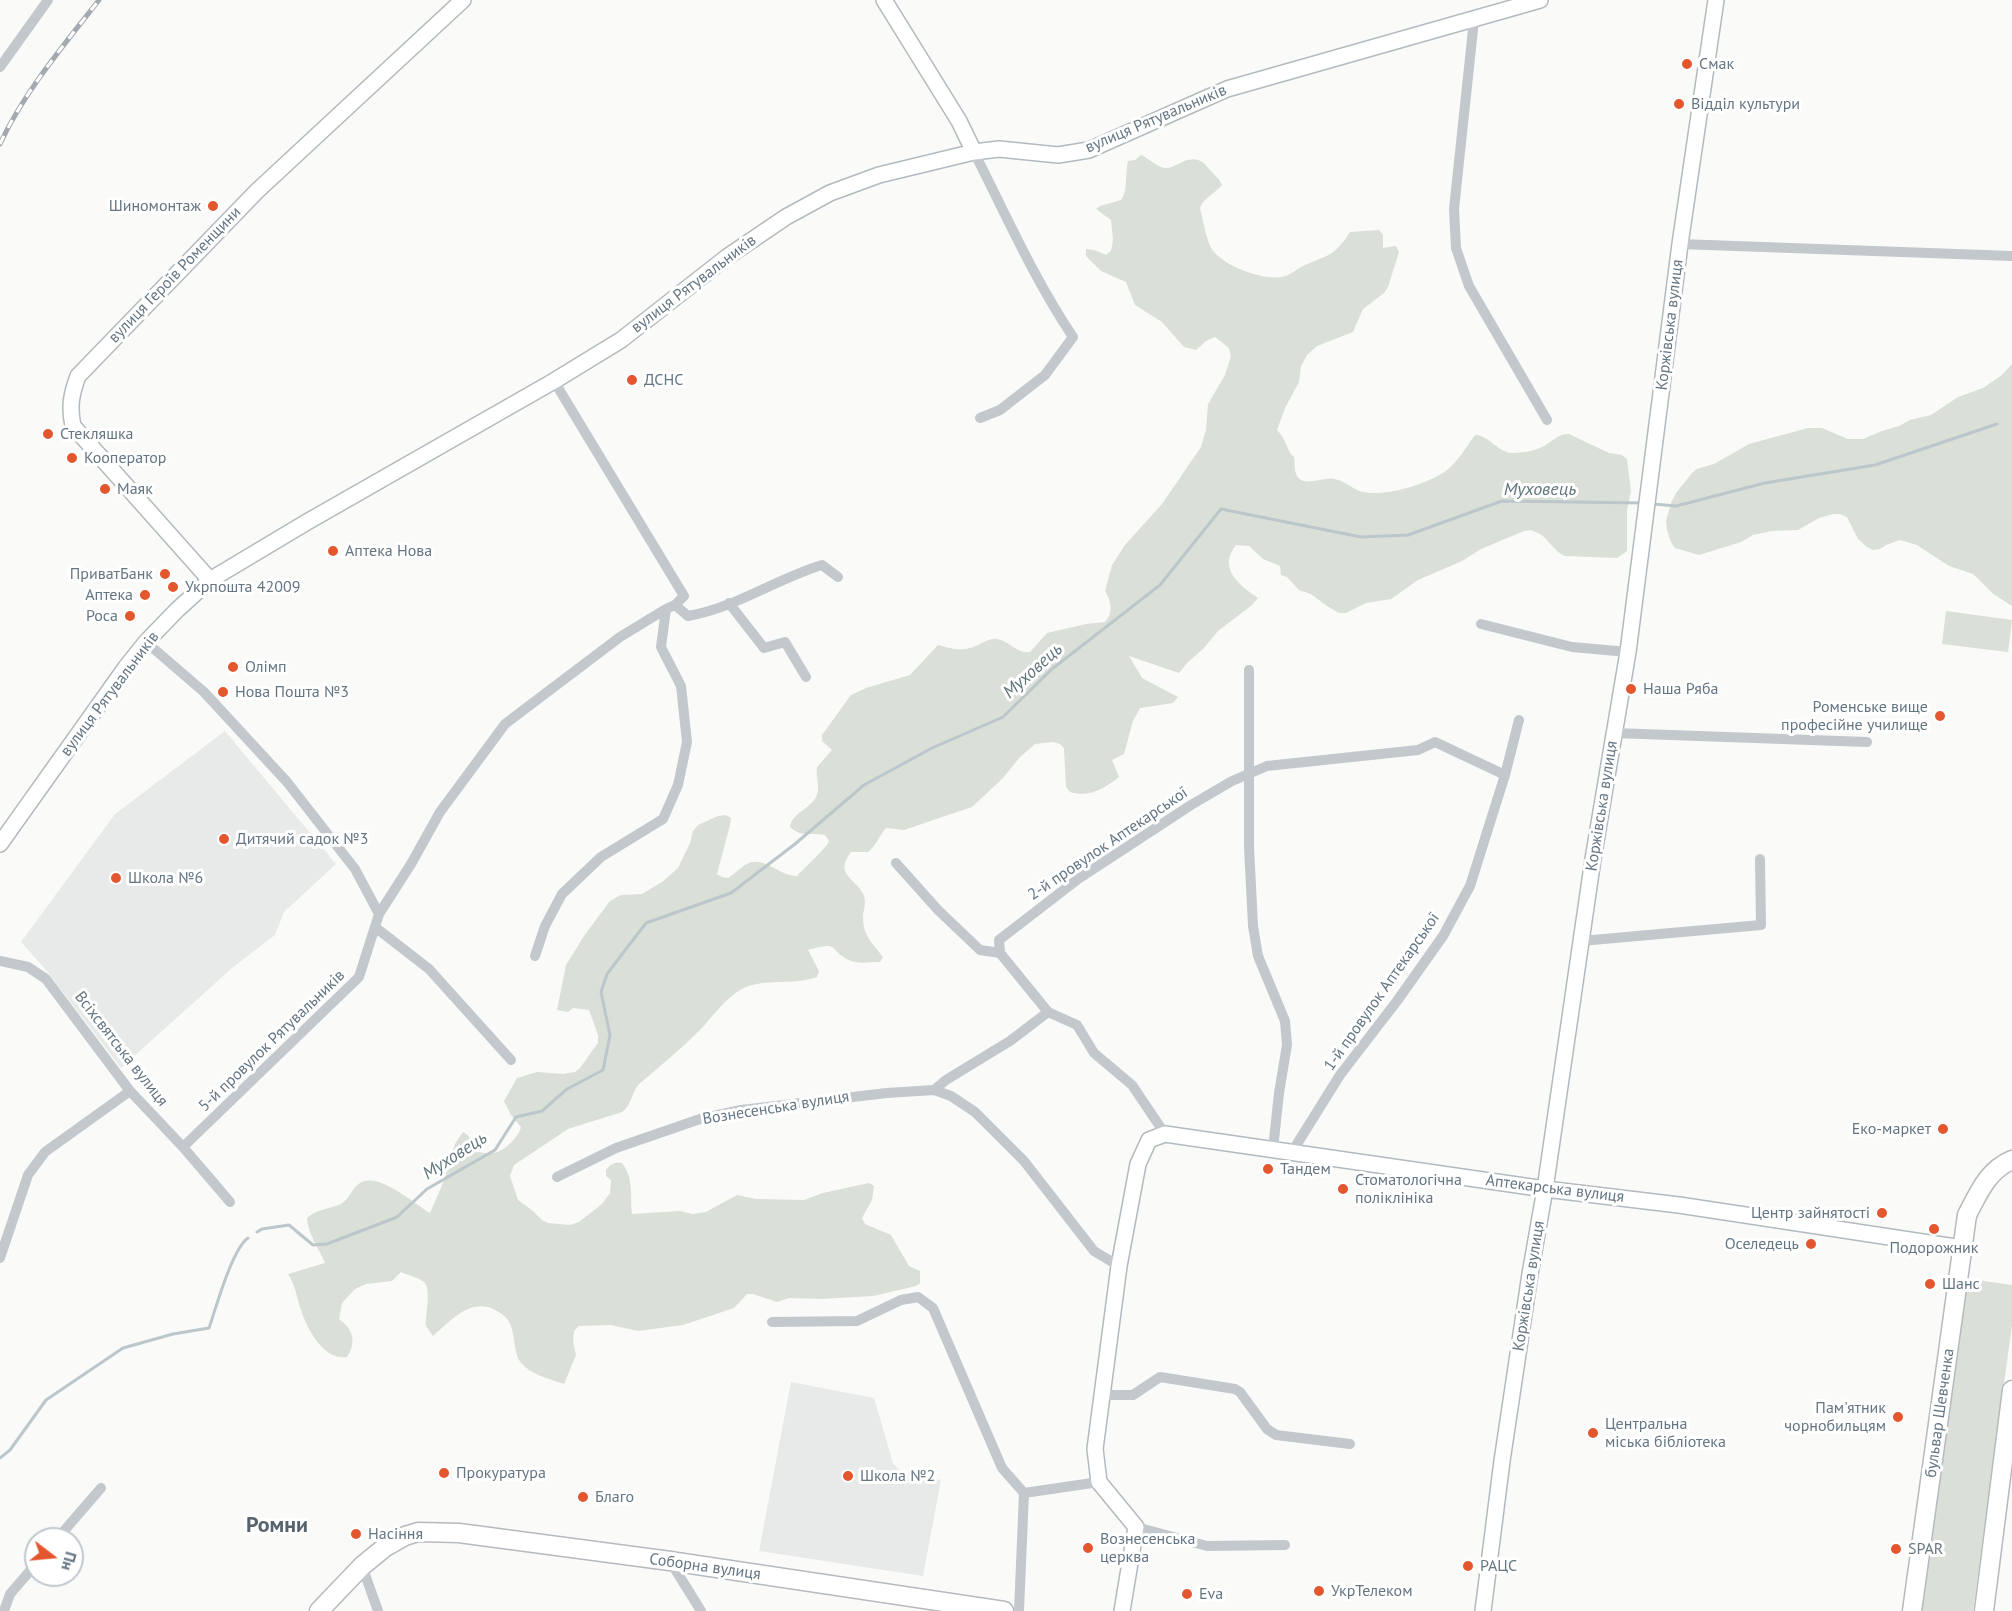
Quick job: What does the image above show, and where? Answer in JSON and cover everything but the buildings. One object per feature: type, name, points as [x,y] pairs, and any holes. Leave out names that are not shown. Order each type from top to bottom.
[{"type":"main road","name":"бульвар Шевченка","points":[[1912,1611],[1967,1215],[1983,1184],[2000,1165],[2012,1160]]},
{"type":"main road","points":[[1984,1611],[2012,1390]]},
{"type":"main road","name":"Соборна вулиця","points":[[362,1566],[384,1548],[405,1536],[418,1532],[459,1533],[670,1561],[1004,1611]]},
{"type":"main road","points":[[319,1611],[362,1566]]},
{"type":"street","points":[[0,67],[48,0]]},
{"type":"street","name":"вулиця Героїв Роменщини","points":[[210,580],[73,426],[70,411],[71,395],[78,376],[257,191],[463,0]]},
{"type":"street","points":[[884,0],[959,121],[1030,267],[1073,337],[1045,375],[1000,410],[980,418]]},
{"type":"street","name":"вулиця Рятувальників","points":[[0,844],[126,667],[146,642],[210,580],[554,381],[621,339],[728,257],[786,217],[830,193],[879,175],[974,152],[999,149],[1058,154],[1089,150],[1227,89],[1540,0]]},
{"type":"street","name":"Коржівська вулиця","points":[[1483,1611],[1502,1461],[1581,941],[1628,652],[1680,244],[1716,0]]},
{"type":"street","points":[[1474,20],[1454,209],[1456,248],[1469,286],[1547,420]]},
{"type":"street","points":[[1680,244],[2012,256]]},
{"type":"street","points":[[535,956],[544,926],[562,894],[601,857],[663,819],[678,785],[687,742],[681,686],[661,647],[670,607],[684,596],[554,381]]},
{"type":"street","points":[[670,607],[688,616],[710,612],[797,573],[822,565],[838,577]]},
{"type":"street","points":[[729,603],[764,648],[785,642],[806,677]]},
{"type":"street","name":"5-й провулок Рятувальників","points":[[183,1147],[359,977],[379,914],[411,864],[440,812],[505,724],[620,637],[670,607]]},
{"type":"street","points":[[1481,624],[1572,647],[1628,652]]},
{"type":"street","points":[[146,642],[204,692],[287,782],[355,869],[379,914]]},
{"type":"street","points":[[1250,670],[1249,848],[1253,926],[1258,956],[1285,1021],[1287,1045],[1279,1093],[1274,1149]]},
{"type":"street","name":"1-й провулок Аптекарської","points":[[1292,1152],[1340,1075],[1443,936],[1470,886],[1505,775],[1519,720]]},
{"type":"street","points":[[1614,733],[1867,742]]},
{"type":"street","points":[[1249,774],[1267,766],[1418,750],[1435,742],[1505,775]]},
{"type":"street","name":"2-й провулок Аптекарської","points":[[1000,953],[999,940],[1078,879],[1191,805],[1232,781],[1249,774]]},
{"type":"street","points":[[1581,941],[1761,925],[1760,859]]},
{"type":"street","points":[[896,863],[938,910],[980,950],[1000,953],[1048,1012],[1077,1024],[1094,1053],[1132,1086],[1165,1134]]},
{"type":"street","points":[[375,927],[429,969],[511,1060]]},
{"type":"street","name":"Всіхсвятська вулиця","points":[[0,961],[28,967],[46,979],[130,1091],[183,1147],[230,1202]]},
{"type":"street","points":[[934,1090],[946,1080],[1010,1041],[1048,1012]]},
{"type":"street","name":"Вознесенська вулиця","points":[[557,1177],[616,1148],[700,1119],[741,1110],[887,1093],[934,1090],[951,1096],[975,1112],[1024,1161],[1094,1251],[1119,1266]]},
{"type":"street","points":[[0,1258],[28,1175],[45,1152],[130,1091]]},
{"type":"street","name":"Аптекарська вулиця","points":[[1119,1266],[1138,1164],[1149,1140],[1165,1134],[1545,1189],[1690,1206],[1962,1248]]},
{"type":"street","points":[[1119,1266],[1095,1449],[1099,1482],[1136,1527],[1208,1546],[1285,1545]]},
{"type":"street","points":[[772,1322],[857,1321],[901,1300],[918,1296],[933,1308],[1002,1468],[1024,1493],[1019,1611]]},
{"type":"street","points":[[1102,1395],[1133,1395],[1160,1377],[1235,1389],[1240,1392],[1267,1429],[1276,1435],[1350,1444]]},
{"type":"street","points":[[1024,1493],[1099,1482]]},
{"type":"street","points":[[67,1527],[101,1488]]},
{"type":"street","points":[[1122,1611],[1136,1527]]},
{"type":"street","points":[[670,1561],[701,1611]]},
{"type":"street","points":[[362,1566],[378,1611]]},
{"type":"street","points":[[4,1611],[10,1594],[24,1578]]},
{"type":"shaded area","points":[[1141,155],[1165,168],[1194,159],[1205,164],[1222,185],[1204,201],[1200,208],[1207,238],[1212,249],[1220,258],[1245,271],[1265,276],[1285,276],[1335,251],[1350,232],[1379,230],[1383,235],[1383,248],[1396,246],[1399,252],[1388,287],[1384,293],[1363,309],[1353,332],[1317,346],[1307,355],[1301,366],[1299,382],[1285,408],[1277,430],[1294,457],[1295,470],[1301,480],[1334,479],[1363,492],[1383,493],[1417,485],[1446,471],[1458,459],[1475,435],[1512,453],[1537,449],[1558,436],[1569,434],[1627,459],[1631,491],[1627,511],[1627,551],[1617,558],[1565,556],[1542,535],[1531,530],[1524,531],[1418,580],[1391,599],[1366,603],[1346,613],[1339,613],[1311,594],[1299,590],[1287,577],[1281,575],[1280,566],[1263,559],[1249,546],[1236,545],[1229,561],[1230,569],[1238,582],[1258,598],[1252,605],[1218,631],[1179,673],[1129,656],[1142,678],[1178,697],[1173,703],[1140,708],[1133,721],[1124,754],[1112,760],[1119,777],[1090,793],[1070,792],[1066,787],[1064,748],[1053,742],[1035,744],[972,807],[904,830],[886,828],[868,852],[851,852],[844,866],[845,872],[864,896],[864,929],[883,957],[880,962],[851,961],[830,946],[808,950],[819,971],[817,977],[807,980],[758,984],[740,990],[724,1003],[686,1044],[638,1085],[622,1112],[568,1129],[514,1165],[510,1176],[518,1200],[542,1220],[548,1223],[570,1225],[579,1222],[602,1204],[610,1193],[611,1180],[606,1176],[606,1170],[617,1163],[622,1163],[628,1175],[632,1214],[706,1212],[737,1195],[756,1199],[804,1200],[823,1193],[869,1183],[874,1186],[872,1200],[862,1218],[865,1224],[891,1235],[909,1266],[920,1271],[920,1283],[916,1286],[873,1296],[789,1298],[777,1302],[747,1294],[734,1308],[683,1325],[638,1331],[611,1325],[579,1326],[574,1331],[573,1342],[576,1355],[564,1384],[540,1375],[523,1365],[517,1356],[509,1322],[501,1313],[488,1307],[479,1306],[462,1312],[433,1336],[426,1326],[428,1291],[424,1282],[401,1272],[392,1281],[366,1284],[355,1289],[342,1303],[339,1319],[350,1331],[352,1346],[347,1357],[331,1354],[318,1342],[307,1326],[288,1274],[325,1263],[312,1236],[307,1218],[319,1211],[341,1204],[357,1185],[368,1180],[396,1190],[430,1213],[443,1183],[455,1144],[463,1132],[468,1136],[476,1152],[496,1152],[514,1140],[521,1127],[511,1115],[504,1101],[517,1078],[537,1072],[563,1074],[575,1072],[598,1043],[598,1035],[589,1010],[573,1008],[568,1012],[557,1010],[566,965],[610,901],[621,895],[642,894],[662,882],[678,868],[693,831],[698,825],[725,815],[731,818],[717,874],[728,878],[745,865],[760,862],[797,876],[829,841],[825,835],[794,830],[790,827],[791,822],[816,797],[817,767],[832,750],[822,741],[822,735],[851,695],[866,688],[910,675],[938,645],[966,649],[996,639],[1021,651],[1030,652],[1047,633],[1105,622],[1108,618],[1111,607],[1105,591],[1112,565],[1125,545],[1162,504],[1201,447],[1206,430],[1208,404],[1225,375],[1231,356],[1229,348],[1215,337],[1196,350],[1184,347],[1162,322],[1135,305],[1126,282],[1101,271],[1086,256],[1086,249],[1106,255],[1111,251],[1113,240],[1111,220],[1096,209],[1121,200],[1126,187],[1128,161],[1135,160]]},
{"type":"shaded area","points":[[2012,364],[2012,606],[1992,593],[1973,574],[1949,566],[1917,545],[1900,540],[1880,549],[1873,550],[1867,547],[1858,539],[1847,517],[1840,514],[1819,518],[1798,530],[1772,531],[1753,535],[1741,542],[1699,555],[1675,548],[1671,542],[1666,521],[1671,503],[1676,493],[1697,469],[1714,464],[1749,444],[1808,428],[1822,428],[1848,439],[1863,439],[1910,420],[1931,415],[1958,397],[1983,388],[2002,375]]},
{"type":"shaded area","points":[[1946,611],[2012,620],[2008,652],[1942,644]]},
{"type":"shaded area","points":[[225,731],[336,864],[284,912],[275,935],[232,968],[121,1068],[46,970],[21,942],[115,814]]},
{"type":"shaded area","points":[[1962,1278],[2012,1285],[2012,1325],[1973,1611],[1918,1611]]},
{"type":"shaded area","name":"Школа №2","points":[[791,1382],[874,1398],[893,1463],[905,1473],[941,1480],[923,1576],[759,1551]]},
{"type":"waterway","name":"Муховець","points":[[1653,504],[1676,506],[1765,483],[1875,465],[1997,424]]},
{"type":"waterway","name":"Муховець","points":[[257,1232],[262,1229],[289,1225],[313,1245],[327,1244],[397,1217],[427,1189],[495,1150],[516,1117],[542,1111],[567,1089],[603,1070],[610,1035],[601,992],[607,974],[646,923],[731,893],[795,844],[864,785],[932,748],[1003,717],[1052,669],[1160,585],[1221,509],[1361,537],[1408,535],[1502,501],[1644,503]]},
{"type":"waterway","name":"Муховець","points":[[0,1458],[10,1450],[46,1400],[123,1348],[173,1334],[209,1328],[230,1266],[242,1244],[248,1238]]},
{"type":"railway","points":[[0,144],[33,87],[99,0]]},
{"type":"place","name":"Смак","points":[[1687,64]]},
{"type":"place","name":"Відділ культури","points":[[1679,104]]},
{"type":"place","name":"Шиномонтаж","points":[[213,206]]},
{"type":"place","name":"ДСНС","points":[[632,380]]},
{"type":"place","name":"Стекляшка","points":[[48,434]]},
{"type":"place","name":"Кооператор","points":[[72,458]]},
{"type":"place","name":"Маяк","points":[[105,489]]},
{"type":"place","name":"Аптека Нова","points":[[333,551]]},
{"type":"place","name":"ПриватБанк","points":[[165,574]]},
{"type":"place","name":"Укрпошта 42009","points":[[173,587]]},
{"type":"place","name":"Аптека","points":[[145,595]]},
{"type":"place","name":"Роса","points":[[130,616]]},
{"type":"place","name":"Олімп","points":[[233,667]]},
{"type":"place","name":"Наша Ряба","points":[[1631,689]]},
{"type":"place","name":"Нова Пошта №3","points":[[223,692]]},
{"type":"place","name":"Роменське вище професійне училище","points":[[1940,716]]},
{"type":"place","name":"Дитячий садок №3","points":[[224,839]]},
{"type":"place","name":"Школа №6","points":[[116,878]]},
{"type":"place","name":"Еко-маркет","points":[[1943,1129]]},
{"type":"place","name":"Тандем","points":[[1268,1169]]},
{"type":"place","name":"Стоматологічна поліклініка","points":[[1343,1189]]},
{"type":"place","name":"Центр зайнятості","points":[[1882,1213]]},
{"type":"place","name":"Подорожник","points":[[1934,1229]]},
{"type":"place","name":"Оселедець","points":[[1811,1244]]},
{"type":"place","name":"Шанс","points":[[1930,1284]]},
{"type":"place","name":"Пам'ятник чорнобильцям","points":[[1898,1417]]},
{"type":"place","name":"Центральна міська бібліотека","points":[[1593,1433]]},
{"type":"place","name":"Прокуратура","points":[[444,1473]]},
{"type":"place","name":"Школа №2","points":[[848,1476]]},
{"type":"place","name":"Благо","points":[[583,1497]]},
{"type":"place","name":"Насіння","points":[[356,1534]]},
{"type":"place","name":"Вознесенська церква","points":[[1088,1548]]},
{"type":"place","name":"SPAR","points":[[1896,1549]]},
{"type":"place","name":"РАЦС","points":[[1468,1566]]},
{"type":"place","name":"УкрТелеком","points":[[1319,1591]]},
{"type":"place","name":"Eva","points":[[1187,1594]]},
{"type":"district","name":"Ромни","points":[[277,1526]]}]
